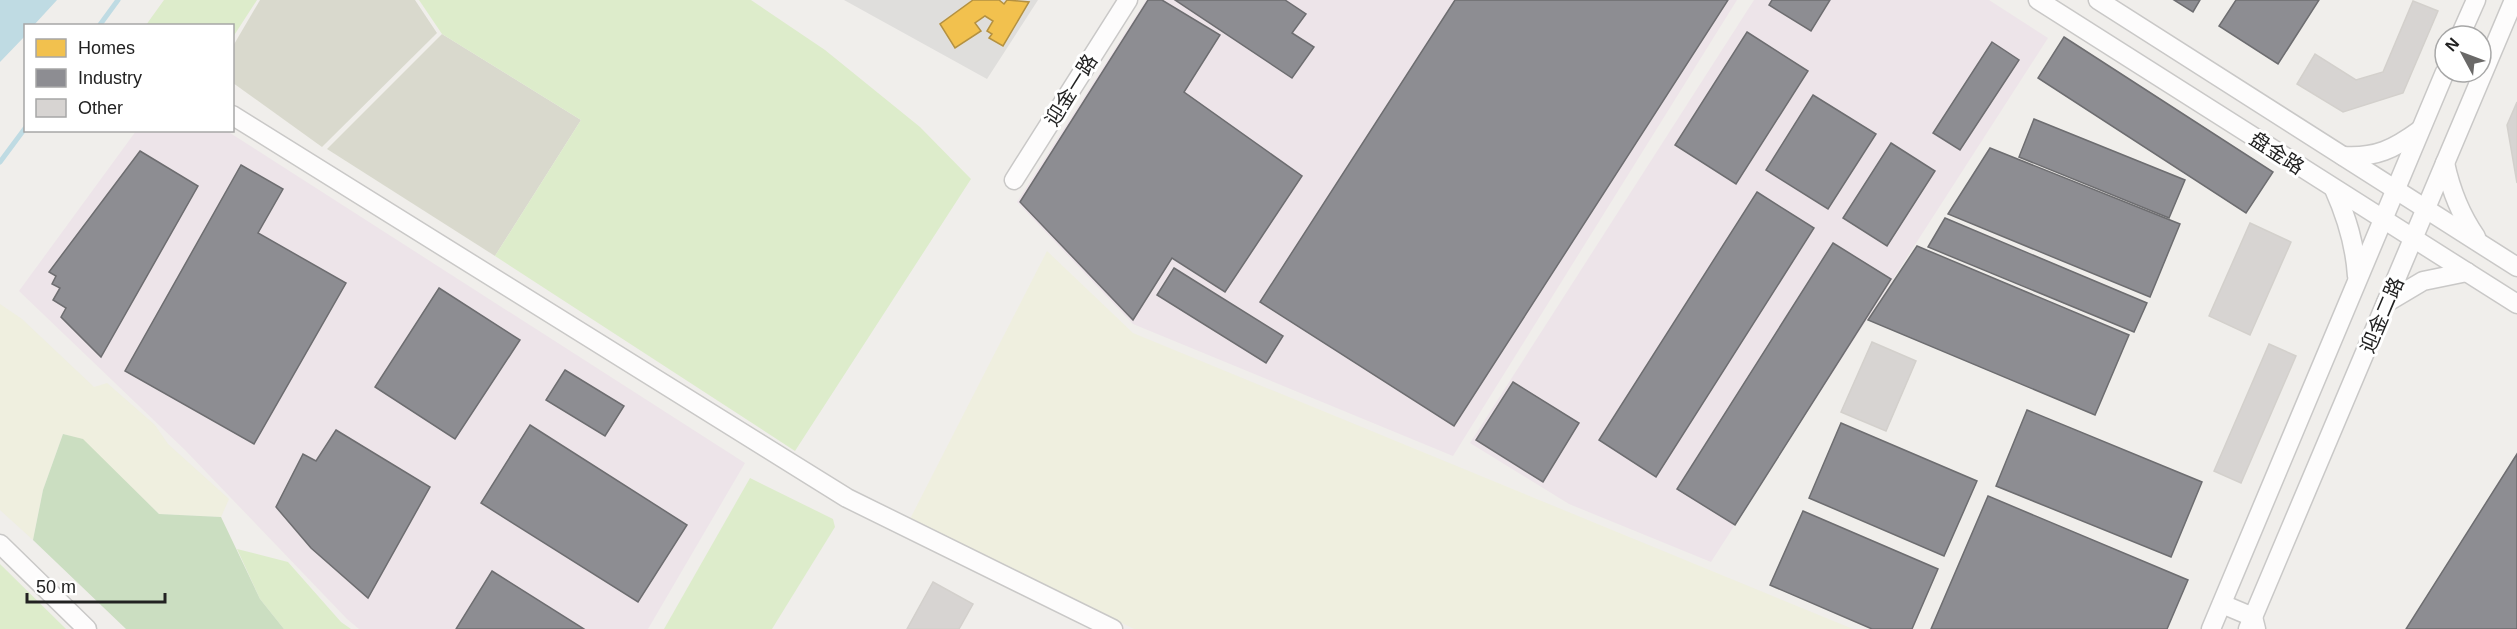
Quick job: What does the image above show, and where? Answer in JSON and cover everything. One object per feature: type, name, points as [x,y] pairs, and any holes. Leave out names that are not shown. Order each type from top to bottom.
[{"type":"street","name":"迎金一路","points":[[1014,180],[1128,0]]},
{"type":"street","name":"盘金路","points":[[2038,0],[2517,304]]},
{"type":"street","name":"盘金路","points":[[2098,0],[2517,267]]},
{"type":"street","points":[[2465,24],[2476,0]]},
{"type":"street","name":"迎金二路","points":[[2253,625],[2514,0]]},
{"type":"street","name":"迎金二路","points":[[2211,629],[2440,84]]},
{"type":"street","points":[[234,116],[847,498],[1113,629]]},
{"type":"street","points":[[2343,156],[2365,157],[2398,146],[2420,130]]},
{"type":"street","points":[[2445,163],[2450,186],[2462,217],[2480,244]]},
{"type":"street","points":[[2334,189],[2347,219],[2355,249],[2358,281]]},
{"type":"street","points":[[2386,303],[2423,281],[2467,272]]},
{"type":"street","points":[[0,544],[87,629]]},
{"type":"street","points":[[2222,604],[2253,625]]},
{"type":"shaded area","points":[[260,0],[415,0],[437,33],[322,147],[234,84],[234,44]]},
{"type":"shaded area","points":[[844,0],[1038,0],[987,79]]},
{"type":"shaded area","points":[[1146,0],[1737,0],[1453,456],[1133,324],[1017,202]]},
{"type":"shaded area","points":[[1754,0],[1989,0],[2048,38],[1711,562],[1569,504],[1470,443]]},
{"type":"shaded area","points":[[442,34],[581,120],[495,256],[327,149]]},
{"type":"shaded area","points":[[135,132],[229,132],[745,463],[648,629],[359,629],[185,450],[19,291]]},
{"type":"green space","points":[[164,0],[257,0],[234,35],[234,24],[147,24]]},
{"type":"green space","points":[[419,0],[751,0],[825,50],[920,127],[971,179],[795,451],[495,256],[581,120],[442,34]]},
{"type":"green space","points":[[1047,251],[1133,333],[1853,629],[1134,629],[910,519]]},
{"type":"green space","points":[[0,304],[22,319],[94,387],[107,383],[155,425],[168,444],[229,499],[221,517],[159,514],[83,440],[63,434],[43,490],[33,540],[0,510]]},
{"type":"green space","points":[[63,434],[83,439],[159,514],[221,517],[260,599],[284,629],[126,629],[33,540],[43,490]]},
{"type":"green space","points":[[750,478],[833,519],[835,527],[772,629],[664,629]]},
{"type":"green space","points":[[237,549],[288,562],[341,622],[351,629],[284,629],[260,599]]},
{"type":"green space","points":[[0,564],[66,629],[0,629]]},
{"type":"water","points":[[0,0],[57,0],[35,24],[24,24],[24,37],[0,62]]},
{"type":"building: Homes","points":[[973,0],[999,0],[1004,4],[1007,0],[1029,2],[1003,46],[989,38],[992,34],[987,31],[993,21],[985,16],[975,23],[981,31],[955,48],[940,24]]},
{"type":"building: Industry","points":[[1148,0],[1162,0],[1220,35],[1184,92],[1302,176],[1225,292],[1172,258],[1133,320],[1020,202]]},
{"type":"building: Industry","points":[[1175,0],[1285,0],[1306,14],[1292,33],[1314,47],[1292,78]]},
{"type":"building: Industry","points":[[1455,0],[1728,0],[1454,426],[1260,302]]},
{"type":"building: Industry","points":[[1772,0],[1830,0],[1811,31],[1769,5]]},
{"type":"building: Industry","points":[[2174,0],[2200,0],[2193,12]]},
{"type":"building: Industry","points":[[2236,0],[2319,0],[2278,64],[2219,26]]},
{"type":"building: Industry","points":[[1747,32],[1808,71],[1736,184],[1675,145]]},
{"type":"building: Industry","points":[[2064,37],[2273,172],[2246,213],[2038,78]]},
{"type":"building: Industry","points":[[1992,42],[2019,60],[1960,150],[1933,133]]},
{"type":"building: Industry","points":[[1813,95],[1876,134],[1828,209],[1766,170]]},
{"type":"building: Industry","points":[[2034,119],[2185,180],[2169,218],[2019,157]]},
{"type":"building: Industry","points":[[1891,143],[1935,171],[1887,246],[1843,218]]},
{"type":"building: Industry","points":[[1990,148],[2180,224],[2150,297],[1948,214]]},
{"type":"building: Industry","points":[[140,151],[198,186],[101,357],[61,317],[66,308],[53,300],[60,288],[52,284],[56,276],[49,272]]},
{"type":"building: Industry","points":[[241,165],[283,189],[258,233],[346,283],[254,444],[125,371]]},
{"type":"building: Industry","points":[[1757,192],[1814,228],[1656,477],[1599,440]]},
{"type":"building: Industry","points":[[1945,218],[2147,303],[2134,332],[1928,247]]},
{"type":"building: Industry","points":[[1833,243],[1891,279],[1735,525],[1677,489]]},
{"type":"building: Industry","points":[[1917,246],[2129,335],[2095,415],[1868,320]]},
{"type":"building: Industry","points":[[1174,268],[1283,336],[1266,363],[1157,295]]},
{"type":"building: Industry","points":[[439,288],[520,340],[455,439],[375,387]]},
{"type":"building: Industry","points":[[565,370],[624,406],[605,436],[546,400]]},
{"type":"building: Industry","points":[[1513,382],[1579,423],[1543,482],[1476,440]]},
{"type":"building: Industry","points":[[2027,410],[2202,482],[2171,557],[1996,486]]},
{"type":"building: Industry","points":[[1841,423],[1977,481],[1944,556],[1809,498]]},
{"type":"building: Industry","points":[[530,425],[687,525],[638,602],[481,503]]},
{"type":"building: Industry","points":[[336,430],[430,487],[368,598],[311,548],[276,507],[303,454],[316,461]]},
{"type":"building: Industry","points":[[2517,454],[2517,629],[2406,629]]},
{"type":"building: Industry","points":[[1988,496],[2188,580],[2167,629],[1931,629]]},
{"type":"building: Industry","points":[[1803,511],[1938,569],[1912,629],[1872,629],[1770,585]]},
{"type":"building: Industry","points":[[492,571],[584,629],[456,629]]},
{"type":"building: Other","points":[[2413,1],[2438,11],[2403,93],[2343,112],[2297,84],[2315,54],[2356,80],[2383,72]]},
{"type":"building: Other","points":[[2517,102],[2517,183],[2507,125]]},
{"type":"building: Other","points":[[2250,223],[2291,242],[2250,335],[2209,316]]},
{"type":"building: Other","points":[[1872,342],[1916,361],[1886,431],[1841,412]]},
{"type":"building: Other","points":[[2269,344],[2296,356],[2241,483],[2214,471]]},
{"type":"building: Other","points":[[933,582],[973,604],[959,629],[907,629]]},
{"type":"waterway","points":[[100,24],[118,0]]},
{"type":"waterway","points":[[0,162],[24,130]]}]
